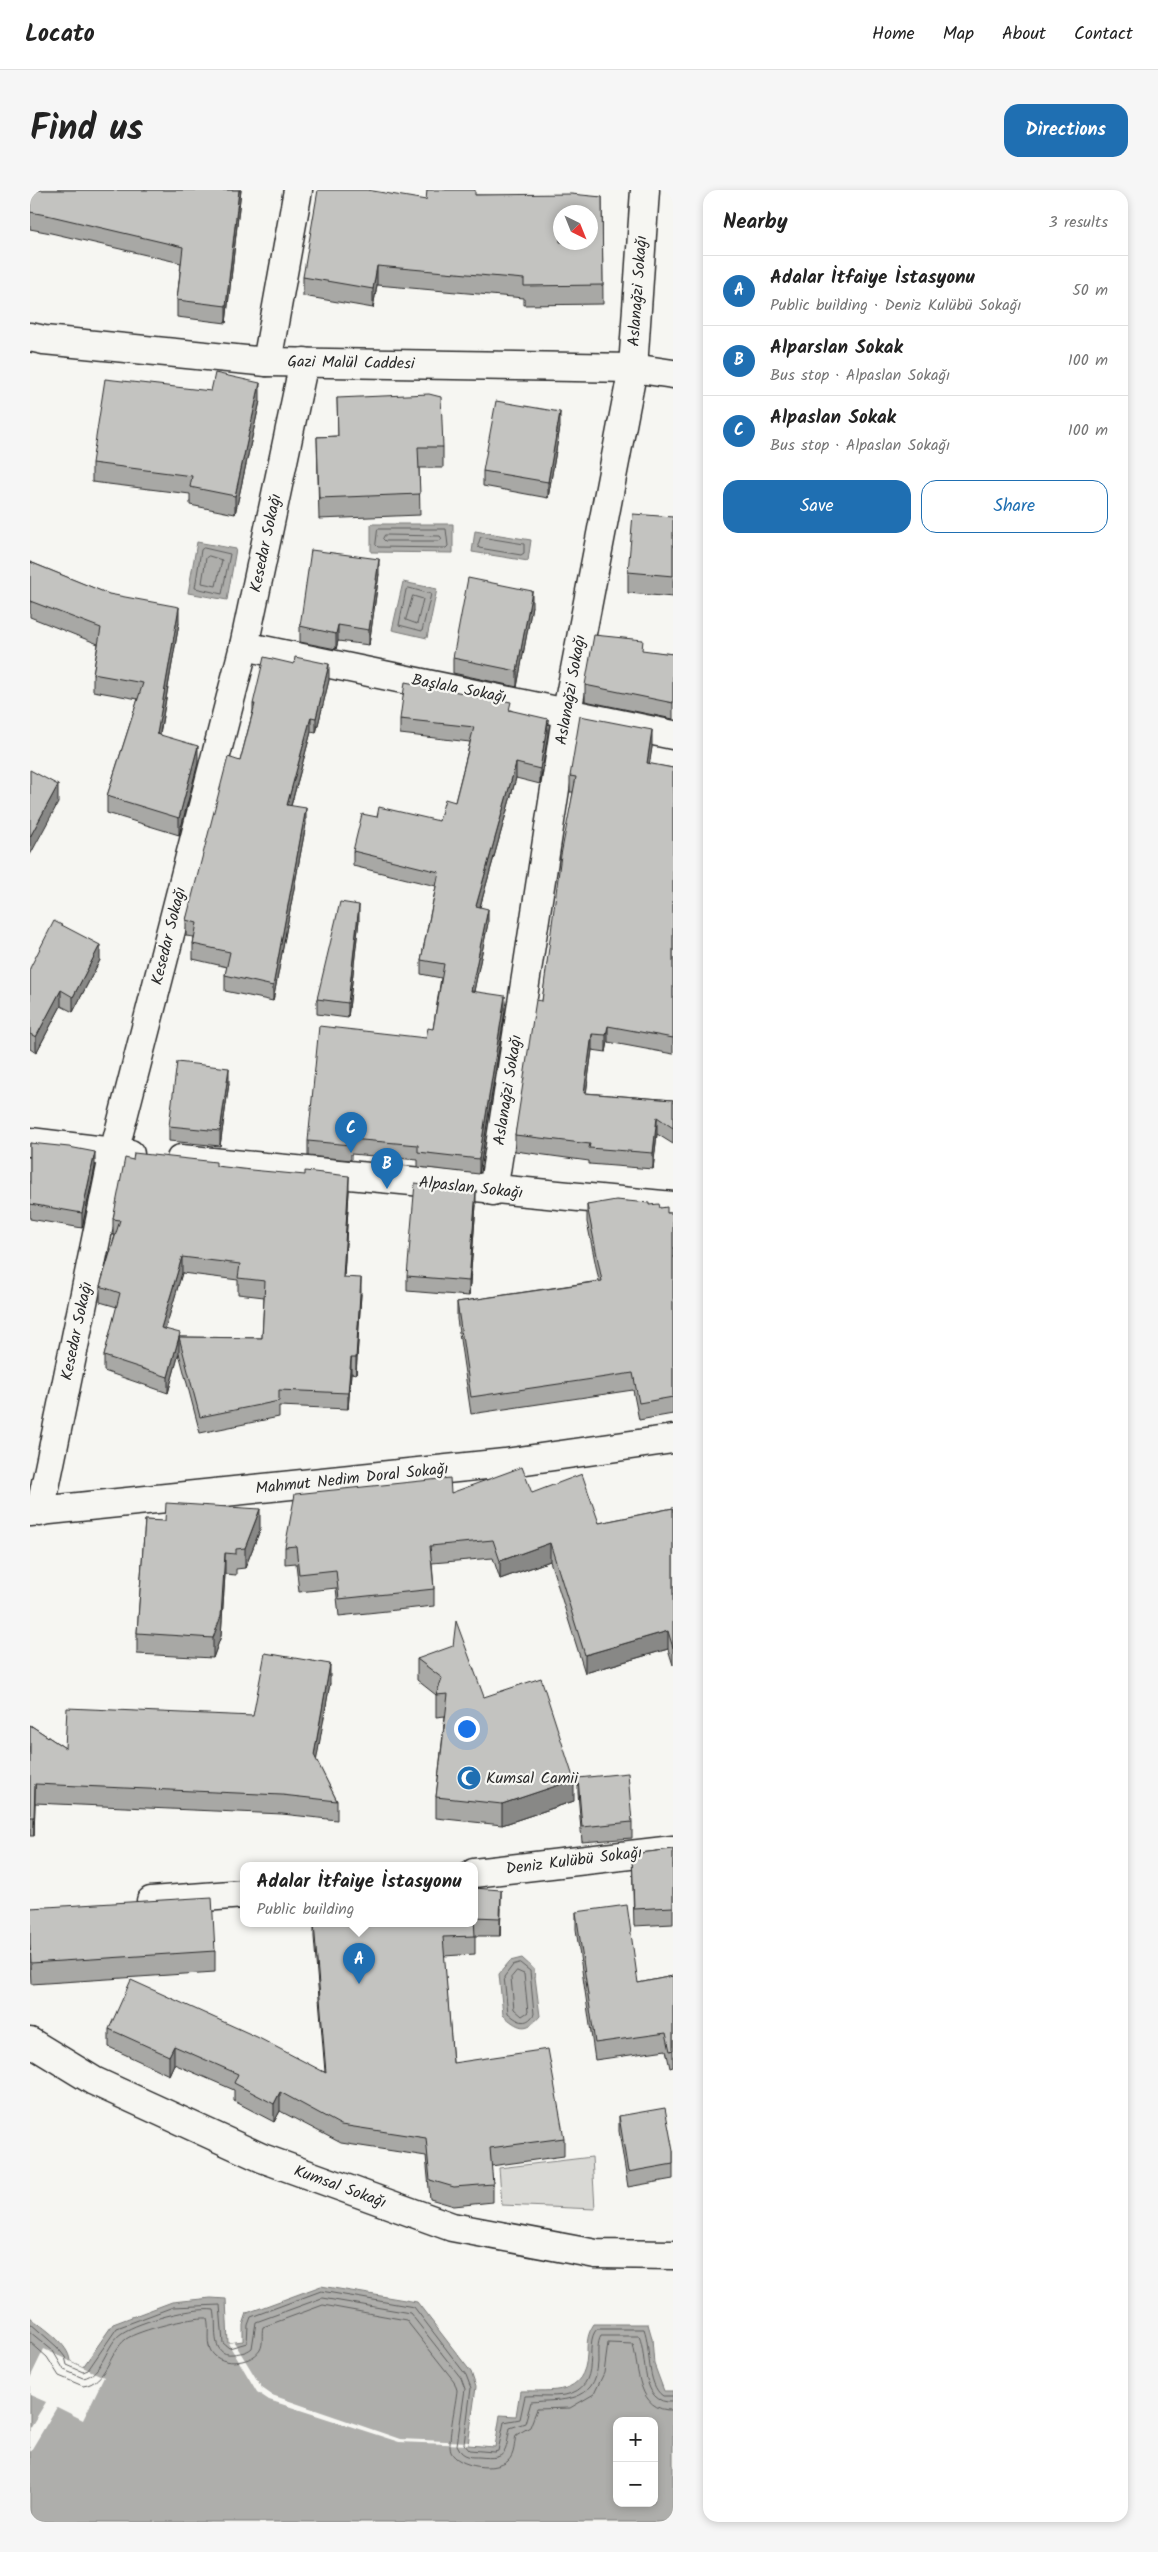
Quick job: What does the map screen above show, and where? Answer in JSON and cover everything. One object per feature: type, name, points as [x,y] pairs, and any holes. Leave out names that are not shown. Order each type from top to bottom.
[{"type":"street","points":[[267,362],[298,190]]},
{"type":"street","name":"Aslanağzi Sokağı","points":[[493,1190],[566,711],[633,368],[645,190]]},
{"type":"street","name":"Gazi Malül Caddesi","points":[[30,337],[44,340],[267,362],[633,368],[673,374]]},
{"type":"street","name":"Kesedar Sokağı","points":[[35,1512],[114,1152],[244,646],[304,362]]},
{"type":"street","name":"Başlala Sokağı","points":[[244,646],[566,711],[673,735]]},
{"type":"street","name":"Alpaslan Sokağı","points":[[30,1142],[493,1190],[673,1206]]},
{"type":"street","name":"Mahmut Nedim Doral Sokağı","points":[[35,1512],[505,1463],[673,1439]]},
{"type":"street","name":"Deniz Kulübü Sokağı","points":[[478,1873],[673,1850]]},
{"type":"street","points":[[127,1903],[240,1894]]},
{"type":"street","name":"Kumsal Sokağı","points":[[30,2042],[94,2080],[262,2158],[452,2228],[596,2254],[673,2255]]},
{"type":"shaded area","points":[[592,2157],[595,2209],[502,2205],[499,2168]]},
{"type":"water","points":[[371,524],[453,524],[453,553],[371,552]]},
{"type":"water","points":[[475,531],[531,540],[528,561],[472,552]]},
{"type":"water","points":[[197,542],[236,549],[227,600],[188,593]]},
{"type":"water","points":[[403,582],[437,589],[427,638],[392,630]]},
{"type":"water","points":[[522,1958],[534,1969],[540,2016],[526,2027],[518,2026],[503,2015],[499,1974],[510,1961]]},
{"type":"water","points":[[321,2286],[417,2302],[471,2372],[476,2387],[468,2445],[495,2447],[500,2415],[516,2416],[520,2391],[544,2391],[565,2388],[574,2384],[580,2378],[585,2368],[587,2342],[594,2324],[648,2324],[652,2338],[654,2364],[664,2391],[673,2391],[673,2522],[30,2522],[30,2317],[65,2348],[70,2361],[83,2367],[113,2324],[172,2302],[211,2298],[226,2299],[228,2343],[243,2341],[243,2325],[247,2313]]},
{"type":"pier","points":[[234,2342],[262,2388],[272,2395],[400,2439],[469,2442],[468,2445],[399,2442],[269,2400],[257,2392],[228,2343]]},
{"type":"pier","points":[[44,2349],[104,2377],[83,2420],[57,2407],[30,2452],[30,2428],[46,2402],[30,2395],[30,2378]]},
{"type":"building","points":[[30,190],[239,190],[226,306],[177,300],[183,247],[30,212]]},
{"type":"building","points":[[318,190],[367,190],[426,200],[427,190],[475,190],[475,195],[571,194],[602,197],[603,285],[524,286],[524,279],[377,266],[373,289],[303,277]]},
{"type":"building","points":[[215,373],[260,383],[235,496],[190,487],[192,476],[92,463],[105,379],[211,391]]},
{"type":"building","points":[[429,394],[441,397],[443,447],[418,447],[420,494],[319,498],[317,437],[338,436],[337,398]]},
{"type":"building","points":[[496,401],[560,412],[548,482],[483,471]]},
{"type":"building","points":[[633,514],[673,517],[673,576],[628,572]]},
{"type":"building","points":[[311,550],[379,559],[369,630],[338,625],[336,634],[300,626]]},
{"type":"building","points":[[30,562],[109,594],[179,607],[157,734],[198,746],[179,818],[107,796],[143,683],[93,674],[101,628],[30,601]]},
{"type":"building","points":[[468,578],[532,591],[517,671],[453,658]]},
{"type":"building","points":[[594,635],[643,640],[642,650],[673,654],[673,703],[585,685]]},
{"type":"building","points":[[264,657],[294,664],[295,657],[329,664],[316,718],[311,717],[287,805],[306,808],[273,986],[225,975],[230,952],[193,944],[197,923],[186,920],[228,757],[240,761],[255,704],[253,704]]},
{"type":"building","points":[[405,682],[511,702],[509,710],[548,719],[540,769],[516,763],[476,906],[488,909],[471,991],[505,996],[479,1159],[418,1152],[418,1145],[351,1139],[351,1145],[308,1141],[319,1026],[426,1038],[428,1028],[433,1029],[444,964],[421,960],[439,872],[353,851],[362,814],[377,817],[379,807],[439,821],[445,799],[455,802],[474,727],[400,719]]},
{"type":"building","points":[[580,716],[652,730],[647,763],[673,768],[673,1038],[608,1026],[606,1035],[592,1034],[584,1093],[673,1100],[673,1128],[657,1117],[653,1153],[589,1148],[590,1144],[515,1135],[536,1000],[542,1001],[561,855],[576,777],[570,776]]},
{"type":"building","points":[[30,770],[58,785],[30,837]]},
{"type":"building","points":[[340,902],[359,905],[348,1003],[317,999]]},
{"type":"building","points":[[54,921],[100,945],[73,997],[61,990],[36,1037],[30,1034],[30,968]]},
{"type":"building","points":[[177,1062],[229,1068],[220,1131],[169,1126]]},
{"type":"building","points":[[30,1143],[95,1152],[82,1213],[30,1204]]},
{"type":"building","points":[[134,1153],[216,1162],[216,1166],[251,1170],[305,1175],[305,1171],[349,1176],[343,1277],[361,1278],[356,1358],[351,1358],[348,1393],[279,1390],[279,1401],[200,1417],[179,1337],[168,1377],[104,1356],[120,1293],[100,1286],[120,1220],[113,1219],[125,1158],[133,1160]],"holes":[[[182,1257],[240,1264],[238,1278],[265,1281],[262,1338],[179,1337],[180,1333],[161,1328]]]},
{"type":"building","points":[[415,1183],[476,1190],[469,1281],[407,1276]]},
{"type":"building","points":[[616,1200],[649,1203],[649,1205],[659,1204],[660,1208],[667,1207],[667,1213],[673,1213],[673,1397],[639,1403],[633,1373],[471,1397],[457,1302],[602,1281],[587,1205]]},
{"type":"building","points":[[522,1467],[532,1493],[582,1474],[599,1523],[673,1508],[673,1648],[668,1631],[585,1655],[550,1543],[500,1561],[493,1540],[430,1546],[434,1589],[339,1599],[336,1570],[299,1574],[296,1546],[285,1547],[295,1494],[450,1478],[451,1493]]},
{"type":"building","points":[[166,1503],[260,1509],[245,1548],[236,1549],[236,1554],[225,1553],[221,1616],[213,1638],[137,1633],[145,1520],[165,1521]]},
{"type":"building","points":[[456,1621],[484,1697],[541,1678],[574,1780],[502,1804],[436,1797],[448,1694],[436,1695],[442,1678],[417,1659],[453,1646]]},
{"type":"building","points":[[265,1653],[330,1664],[314,1755],[337,1801],[282,1795],[35,1784],[34,1817],[30,1817],[30,1725],[65,1748],[67,1708],[253,1716]]},
{"type":"building","points":[[628,1773],[632,1822],[582,1827],[578,1778]]},
{"type":"building","points":[[673,1849],[673,1907],[634,1909],[632,1854]]},
{"type":"building","points":[[478,1888],[501,1890],[500,1918],[478,1917]]},
{"type":"building","points":[[212,1897],[215,1951],[31,1963],[30,1908]]},
{"type":"building","points":[[627,1905],[638,1983],[673,1976],[673,2050],[670,2051],[666,2033],[595,2043],[576,1912]]},
{"type":"building","points":[[314,1927],[475,1927],[475,1936],[443,1937],[453,2063],[548,2049],[564,2138],[490,2148],[493,2184],[454,2187],[430,2180],[426,2138],[341,2125],[280,2092],[274,2104],[234,2083],[238,2074],[174,2046],[169,2056],[109,2029],[131,1980],[257,2037],[326,2073]]},
{"type":"building","points":[[665,2108],[673,2151],[673,2164],[628,2172],[619,2116]]},
{"type":"place","name":"Alpaslan Sokak","points":[[351,1153]]},
{"type":"place","name":"Alparslan Sokak","points":[[387,1189]]},
{"type":"place","name":"Kumsal Camii","points":[[469,1778]]},
{"type":"place","name":"Adalar İtfaiye İstasyonu","points":[[359,1984]]}]
